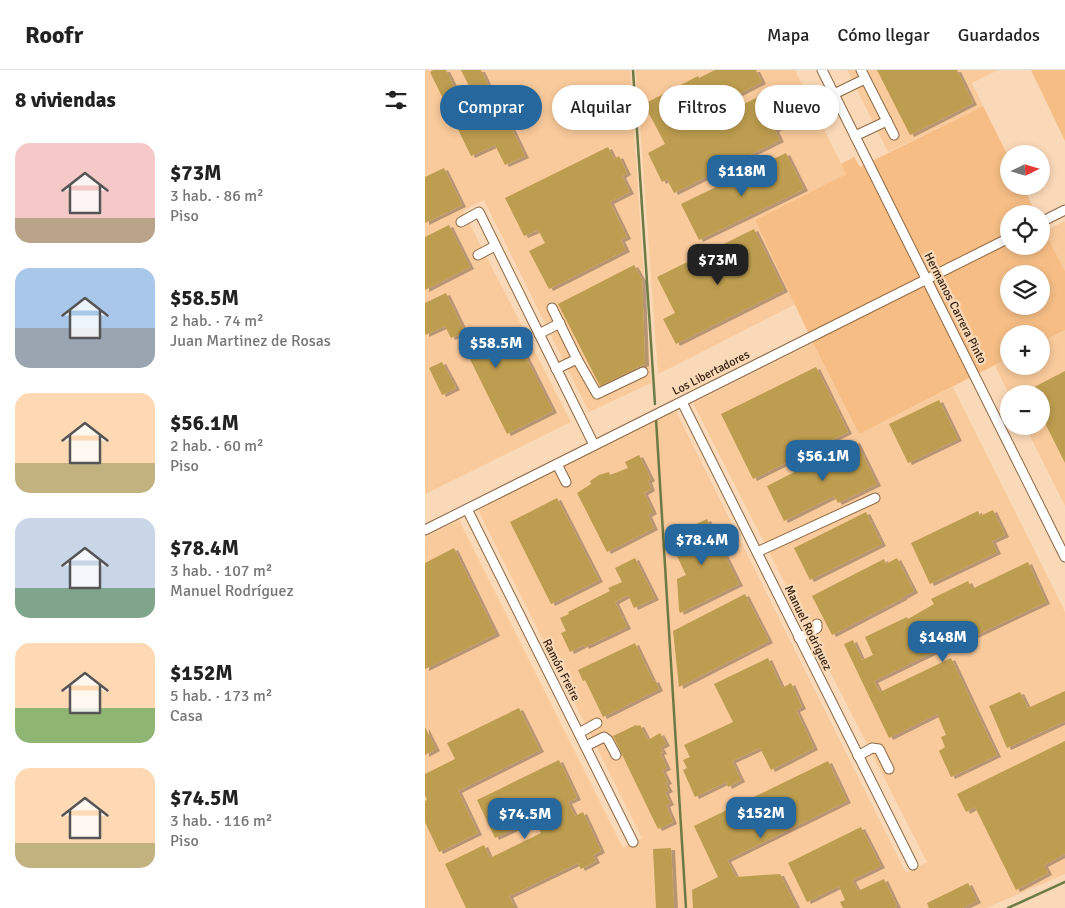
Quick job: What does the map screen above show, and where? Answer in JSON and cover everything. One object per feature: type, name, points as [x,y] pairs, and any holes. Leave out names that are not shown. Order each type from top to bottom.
[{"type":"street","name":"Hermanos Carrera Pinto","points":[[822,70],[830,85]]},
{"type":"street","points":[[861,70],[894,135]]},
{"type":"street","points":[[839,92],[865,79]]},
{"type":"street","name":"Hermanos Carrera Pinto","points":[[839,104],[1065,557]]},
{"type":"street","points":[[855,136],[887,121]]},
{"type":"street","points":[[1050,218],[1065,210]]},
{"type":"street","points":[[461,222],[479,212],[594,446]]},
{"type":"street","name":"Los Libertadores","points":[[425,530],[1000,242]]},
{"type":"street","points":[[478,255],[495,246]]},
{"type":"street","points":[[552,308],[597,394],[643,372]]},
{"type":"street","points":[[539,334],[560,323]]},
{"type":"street","points":[[556,369],[577,359]]},
{"type":"street","name":"Manuel Rodríguez","points":[[681,402],[913,865]]},
{"type":"street","points":[[557,464],[566,482]]},
{"type":"street","points":[[757,552],[875,498]]},
{"type":"street","name":"Ramón Freire","points":[[467,509],[633,842]]},
{"type":"street","points":[[799,638],[817,628],[817,624]]},
{"type":"street","points":[[579,733],[597,723]]},
{"type":"street","points":[[585,746],[604,738],[608,740],[616,755]]},
{"type":"street","points":[[858,756],[872,748],[879,749],[889,768]]},
{"type":"shaded area","points":[[425,70],[630,70],[631,85],[552,85],[552,130],[634,130],[651,383],[589,412],[484,200],[463,211],[571,422],[425,494]]},
{"type":"shaded area","points":[[636,70],[795,70],[802,85],[755,85],[755,130],[824,130],[846,174],[755,220],[796,304],[658,374],[640,130],[649,130],[649,85],[637,85]]},
{"type":"shaded area","points":[[847,70],[998,70],[972,83],[983,106],[888,152]]},
{"type":"shaded area","points":[[1031,70],[1065,70],[1065,141]]},
{"type":"shaded area","points":[[983,106],[1002,145],[1000,145],[1000,195],[1027,195],[1032,205],[1000,205],[1000,255],[1050,255],[1050,242],[1065,271],[1065,330],[1050,338],[1050,325],[1000,325],[1000,363],[859,434],[813,343],[755,220],[846,174],[841,164],[854,157],[860,167]]},
{"type":"shaded area","points":[[1065,221],[1065,271],[1050,241],[1050,228]]},
{"type":"shaded area","points":[[1065,330],[1065,506],[1030,435],[1050,435],[1050,385],[1004,385],[995,366],[1000,363],[1000,375],[1050,375],[1050,338]]},
{"type":"shaded area","points":[[813,343],[859,434],[953,387],[1065,612],[1065,874],[986,908],[425,908],[425,537],[459,520],[623,848],[642,838],[478,510],[676,411],[906,873],[927,862],[693,403]]},
{"type":"building","points":[[446,70],[454,85],[440,85],[440,92],[430,72]]},
{"type":"building","points":[[461,70],[481,70],[488,85],[468,85]]},
{"type":"building","points":[[715,70],[756,70],[762,82],[745,91],[745,85],[681,85],[698,76],[699,78]]},
{"type":"building","points":[[877,70],[957,70],[973,103],[910,135]]},
{"type":"building","points":[[659,96],[659,130],[745,130],[745,104],[755,98],[755,130],[775,130],[780,140],[674,193],[667,179],[662,182],[648,153],[665,144],[649,114],[649,101]]},
{"type":"building","points":[[458,130],[512,130],[525,156],[505,165],[495,145],[471,156]]},
{"type":"building","points":[[608,147],[614,159],[619,156],[627,173],[622,176],[630,192],[610,202],[627,237],[621,240],[626,250],[549,289],[529,251],[545,243],[538,230],[524,236],[505,198]]},
{"type":"building","points":[[786,153],[804,189],[699,240],[681,204]]},
{"type":"building","points":[[444,168],[462,205],[425,223],[425,177]]},
{"type":"building","points":[[449,225],[470,267],[425,290],[425,237]]},
{"type":"building","points":[[754,229],[784,290],[676,344],[663,319],[675,313],[657,277]]},
{"type":"building","points":[[634,265],[642,279],[645,364],[600,386],[558,304]]},
{"type":"building","points":[[446,293],[474,351],[513,331],[553,411],[507,434],[458,335],[451,338],[445,326],[425,335],[425,303]]},
{"type":"building","points":[[442,362],[456,388],[442,395],[429,368]]},
{"type":"building","points":[[816,367],[848,432],[753,479],[721,414]]},
{"type":"building","points":[[1065,371],[1065,463],[1050,433],[1050,385],[1038,385]]},
{"type":"building","points":[[939,400],[958,439],[908,463],[889,424]]},
{"type":"building","points":[[856,441],[877,484],[838,503],[834,496],[784,521],[767,486]]},
{"type":"building","points":[[639,455],[651,479],[648,481],[651,489],[644,493],[653,512],[648,515],[654,528],[607,552],[577,493],[591,484],[590,481],[599,475],[609,472],[610,475],[628,468],[625,462]]},
{"type":"building","points":[[557,498],[599,580],[551,604],[510,522]]},
{"type":"building","points":[[993,510],[1005,535],[992,541],[997,552],[930,584],[911,543],[978,511],[980,516]]},
{"type":"building","points":[[866,512],[882,544],[810,580],[794,548]]},
{"type":"building","points":[[707,519],[739,584],[680,613],[677,579],[686,575],[677,556],[675,534]]},
{"type":"building","points":[[454,548],[496,634],[425,669],[425,563]]},
{"type":"building","points":[[635,558],[655,598],[634,608],[628,595],[615,602],[627,627],[570,652],[561,633],[566,631],[560,618],[610,591],[608,588],[622,582],[615,568]]},
{"type":"building","points":[[897,558],[914,591],[832,635],[812,596],[884,559],[886,564]]},
{"type":"building","points":[[1028,562],[1046,602],[953,646],[952,643],[874,681],[880,692],[951,658],[997,755],[951,777],[939,751],[945,747],[941,737],[946,735],[937,714],[889,738],[844,644],[853,640],[862,660],[873,655],[865,637],[907,617],[908,619],[934,604],[931,599],[968,581],[972,589]]},
{"type":"building","points":[[745,594],[769,641],[679,687],[673,631]]},
{"type":"building","points":[[635,643],[653,681],[655,680],[659,689],[603,717],[578,670]]},
{"type":"building","points":[[768,658],[782,688],[791,683],[802,707],[796,710],[814,748],[771,770],[760,748],[732,761],[741,780],[728,787],[726,782],[695,797],[683,770],[687,768],[683,760],[690,757],[684,745],[733,722],[714,684]]},
{"type":"building","points":[[1065,691],[1065,721],[1007,748],[989,706],[1020,692],[1028,708]]},
{"type":"building","points":[[519,708],[540,750],[458,791],[478,833],[439,852],[425,822],[425,801],[427,800],[425,795],[425,774],[455,759],[447,743]]},
{"type":"building","points":[[636,725],[640,725],[648,740],[660,733],[666,744],[660,747],[663,752],[660,753],[667,768],[662,770],[668,782],[665,783],[669,790],[665,792],[670,803],[666,805],[673,822],[658,829],[613,736]]},
{"type":"building","points":[[425,727],[436,749],[425,755]]},
{"type":"building","points":[[1065,741],[1065,854],[1044,865],[1048,873],[1016,890],[975,807],[966,812],[957,794]]},
{"type":"building","points":[[559,760],[577,798],[568,802],[575,816],[583,812],[601,851],[593,855],[596,861],[581,869],[578,863],[509,896],[515,908],[466,908],[445,864],[484,845],[490,858],[541,833],[535,819],[495,838],[477,800]]},
{"type":"building","points":[[828,761],[847,801],[727,860],[736,877],[780,874],[797,908],[693,908],[692,890],[718,877],[694,826]]},
{"type":"building","points":[[861,827],[881,866],[852,880],[858,891],[884,879],[897,906],[894,908],[843,908],[840,902],[845,900],[839,886],[807,902],[788,863]]},
{"type":"building","points":[[671,848],[674,908],[656,908],[653,849]]},
{"type":"building","points":[[968,883],[977,901],[962,908],[929,908],[927,903]]},
{"type":"waterway","points":[[633,70],[655,404]]},
{"type":"waterway","points":[[656,419],[686,908]]},
{"type":"waterway","points":[[1008,908],[1065,882]]}]
